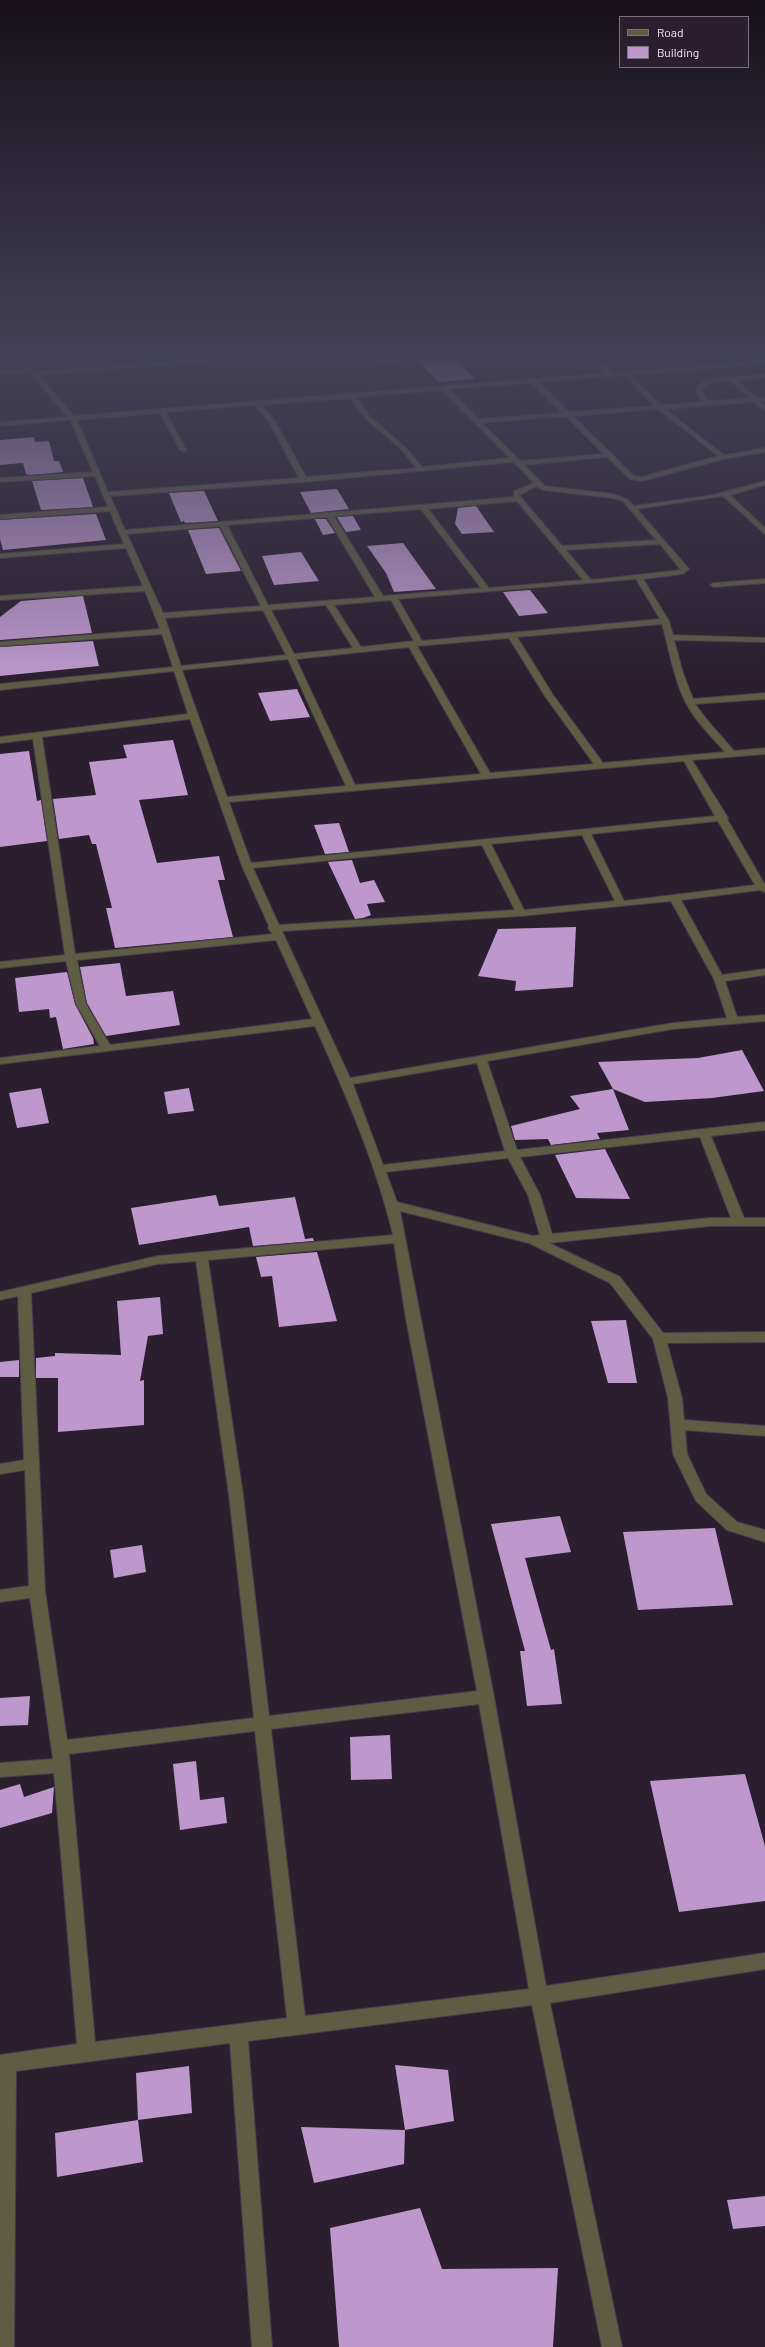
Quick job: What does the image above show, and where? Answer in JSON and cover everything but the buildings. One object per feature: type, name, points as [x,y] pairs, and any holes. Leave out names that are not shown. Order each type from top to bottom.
[{"type":"street","points":[[93,464],[105,494],[128,546],[149,588],[160,616],[192,716],[247,866],[275,932],[346,1082],[392,1205],[400,1238],[413,1319],[486,1697],[539,1996],[612,2347]]},
{"type":"street","points":[[295,464],[304,480]]},
{"type":"street","points":[[416,464],[421,470]]},
{"type":"street","points":[[105,494],[304,480],[489,464]]},
{"type":"street","points":[[160,616],[589,582],[683,572],[685,569],[632,508],[620,498],[556,492],[543,488],[537,484],[518,464]]},
{"type":"street","points":[[617,464],[628,476],[642,479],[699,464]]},
{"type":"street","points":[[0,480],[97,474]]},
{"type":"street","points":[[537,484],[516,492],[518,499],[562,548],[589,582]]},
{"type":"street","points":[[632,508],[725,494],[765,484]]},
{"type":"street","points":[[725,494],[765,532]]},
{"type":"street","points":[[123,532],[518,499]]},
{"type":"street","points":[[423,507],[486,589]]},
{"type":"street","points":[[0,517],[112,509]]},
{"type":"street","points":[[329,514],[380,598]]},
{"type":"street","points":[[222,523],[291,656],[352,790]]},
{"type":"street","points":[[562,548],[662,542]]},
{"type":"street","points":[[0,556],[128,546]]},
{"type":"street","points":[[638,577],[665,622],[679,675],[690,702],[705,723],[731,753]]},
{"type":"street","points":[[714,585],[765,581]]},
{"type":"street","points":[[0,598],[149,588]]},
{"type":"street","points":[[393,597],[415,643],[487,776]]},
{"type":"street","points":[[328,602],[358,649]]},
{"type":"street","points":[[0,686],[415,643],[665,622]]},
{"type":"street","points":[[0,644],[164,631]]},
{"type":"street","points":[[511,634],[549,696],[599,764]]},
{"type":"street","points":[[668,637],[765,640]]},
{"type":"street","points":[[690,702],[765,696]]},
{"type":"street","points":[[0,740],[192,716]]},
{"type":"street","points":[[37,736],[71,959],[81,1004],[106,1047]]},
{"type":"street","points":[[222,800],[352,790],[599,764],[765,750]]},
{"type":"street","points":[[0,965],[71,959],[275,932],[674,900],[763,888],[686,757]]},
{"type":"street","points":[[247,866],[723,818]]},
{"type":"street","points":[[586,832],[621,904]]},
{"type":"street","points":[[485,842],[521,913]]},
{"type":"street","points":[[674,900],[719,979],[733,1021]]},
{"type":"street","points":[[719,979],[765,972]]},
{"type":"street","points":[[346,1082],[673,1026],[765,1018]]},
{"type":"street","points":[[0,1061],[62,1055],[106,1047],[317,1022]]},
{"type":"street","points":[[481,1059],[512,1154],[534,1195],[546,1239]]},
{"type":"street","points":[[379,1169],[765,1126]]},
{"type":"street","points":[[704,1133],[739,1222]]},
{"type":"street","points":[[392,1205],[533,1240],[615,1280],[660,1338],[675,1398],[680,1454],[701,1497],[732,1526],[765,1536]]},
{"type":"street","points":[[533,1240],[710,1222],[765,1222]]},
{"type":"street","points":[[0,1296],[158,1260],[400,1238]]},
{"type":"street","points":[[201,1255],[236,1495],[264,1722],[297,2026]]},
{"type":"street","points":[[24,1291],[37,1591],[62,1765],[87,2052]]},
{"type":"street","points":[[660,1338],[765,1337]]},
{"type":"street","points":[[677,1424],[765,1431]]},
{"type":"street","points":[[0,1469],[32,1464]]},
{"type":"street","points":[[0,1596],[37,1591]]},
{"type":"street","points":[[59,1748],[264,1722],[486,1697]]},
{"type":"street","points":[[0,1770],[62,1765]]},
{"type":"street","points":[[4,2347],[4,2064],[87,2052],[539,1996],[765,1961]]},
{"type":"street","points":[[238,2033],[262,2347]]}]
